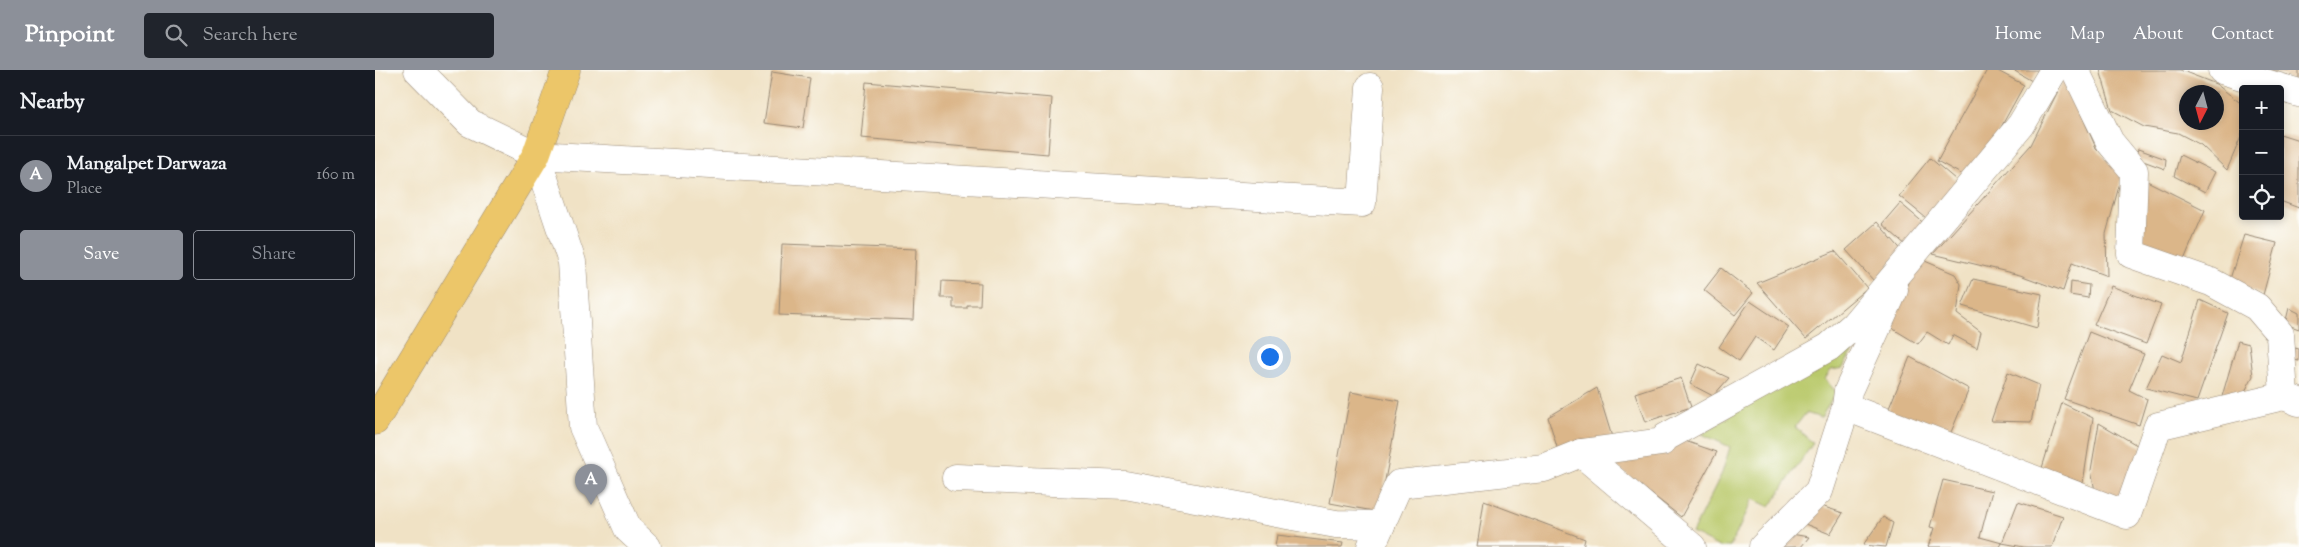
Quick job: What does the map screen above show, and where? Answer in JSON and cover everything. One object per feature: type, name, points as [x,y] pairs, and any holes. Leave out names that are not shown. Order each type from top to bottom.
[{"type":"main road","points":[[375,421],[536,155],[565,70]]},
{"type":"street","points":[[418,70],[470,123],[536,155],[1362,203],[1370,87]]},
{"type":"street","points":[[1763,547],[1819,490],[1846,407],[1848,391],[1897,284],[1915,252],[2021,125],[2054,70]]},
{"type":"street","points":[[1846,407],[2127,515],[2158,426],[2292,399],[2280,334],[2257,307],[2211,282],[2131,254],[2134,171],[2110,142],[2075,70]]},
{"type":"street","points":[[2222,70],[2299,94]]},
{"type":"street","points":[[536,155],[572,262],[583,427],[628,528],[647,547]]},
{"type":"street","points":[[956,478],[1125,486],[1336,524],[1376,536],[1399,484],[1544,468],[1581,453],[1662,442],[1666,437],[1829,347],[1853,325],[1909,256],[1915,252]]},
{"type":"street","points":[[1581,453],[1692,547]]},
{"type":"green space","points":[[1869,322],[1843,368],[1831,370],[1825,379],[1836,392],[1821,418],[1806,413],[1795,427],[1813,443],[1770,507],[1753,499],[1730,547],[1719,547],[1692,533],[1722,473],[1730,447],[1702,434]]},
{"type":"building","points":[[1987,70],[1996,70],[2024,85],[1972,180],[1937,161]]},
{"type":"building","points":[[2013,70],[2038,70],[2032,81]]},
{"type":"building","points":[[2100,70],[2180,70],[2217,85],[2179,85],[2179,130],[2224,130],[2224,90],[2239,102],[2239,142],[2227,170],[2201,145],[2178,133],[2144,127],[2112,110]]},
{"type":"building","points":[[2271,70],[2299,70],[2299,83]]},
{"type":"building","points":[[772,72],[810,78],[803,128],[764,123]]},
{"type":"building","points":[[2065,77],[2096,148],[2122,175],[2106,234],[2107,276],[2072,263],[2063,291],[2020,275],[1933,254],[2031,145]]},
{"type":"building","points":[[866,82],[1052,98],[1048,154],[861,138]]},
{"type":"building","points":[[2284,135],[2299,140],[2299,208],[2284,202]]},
{"type":"building","points":[[2138,149],[2166,159],[2165,169],[2135,158]]},
{"type":"building","points":[[2180,155],[2215,172],[2205,192],[2174,176]]},
{"type":"building","points":[[1930,158],[1962,185],[1931,222],[1899,196]]},
{"type":"building","points":[[2147,181],[2205,210],[2184,260],[2141,245]]},
{"type":"building","points":[[1900,203],[1926,225],[1908,247],[1882,224]]},
{"type":"building","points":[[1877,222],[1905,254],[1874,281],[1846,250]]},
{"type":"building","points":[[2244,235],[2277,243],[2263,295],[2229,282]]},
{"type":"building","points":[[782,244],[916,249],[913,320],[779,315]]},
{"type":"building","points":[[1835,251],[1867,288],[1806,339],[1757,283]]},
{"type":"building","points":[[1918,258],[1955,274],[1961,284],[1957,314],[1981,332],[1977,348],[1953,335],[1948,345],[1927,332],[1918,344],[1890,327]]},
{"type":"building","points":[[1721,268],[1753,293],[1735,315],[1704,290]]},
{"type":"building","points":[[1973,279],[2042,294],[2037,328],[1962,306]]},
{"type":"building","points":[[942,281],[981,283],[980,305],[967,305],[967,308],[953,308],[953,298],[941,298]]},
{"type":"building","points":[[2071,282],[2089,285],[2088,298],[2070,295]]},
{"type":"building","points":[[2111,286],[2161,305],[2146,344],[2094,325]]},
{"type":"building","points":[[2200,300],[2228,313],[2197,401],[2146,388],[2162,354],[2181,362]]},
{"type":"building","points":[[1750,301],[1789,327],[1774,350],[1755,337],[1739,361],[1719,347]]},
{"type":"building","points":[[2289,308],[2299,313],[2299,329],[2285,324]]},
{"type":"building","points":[[2089,332],[2144,354],[2129,390],[2147,399],[2139,425],[2064,399]]},
{"type":"building","points":[[2238,341],[2249,344],[2253,376],[2240,401],[2221,400]]},
{"type":"building","points":[[2295,348],[2299,349],[2299,361],[2294,360]]},
{"type":"building","points":[[1910,357],[1969,389],[1949,437],[1887,413]]},
{"type":"building","points":[[1699,364],[1729,378],[1713,396],[1690,384]]},
{"type":"building","points":[[2008,372],[2039,385],[2031,422],[1991,421]]},
{"type":"building","points":[[1681,378],[1691,407],[1645,422],[1635,393]]},
{"type":"building","points":[[1597,388],[1612,437],[1559,454],[1548,417]]},
{"type":"building","points":[[1351,392],[1400,401],[1379,512],[1330,503]]},
{"type":"building","points":[[2062,403],[2093,418],[2083,483],[2042,468]]},
{"type":"building","points":[[2099,423],[2142,448],[2120,500],[2095,491],[2091,470]]},
{"type":"building","points":[[1685,441],[1717,452],[1681,517],[1604,457]]},
{"type":"building","points":[[1943,480],[1992,491],[1980,537],[2002,543],[2000,547],[1928,547],[1934,528],[1930,527]]},
{"type":"building","points":[[1484,501],[1585,539],[1583,547],[1477,547]]},
{"type":"building","points":[[2018,502],[2063,516],[2052,547],[2024,547],[2002,543]]},
{"type":"building","points":[[1821,506],[1843,513],[1830,534],[1800,522]]},
{"type":"building","points":[[1883,517],[1893,523],[1886,547],[1863,545]]},
{"type":"building","points":[[1791,534],[1809,537],[1801,547],[1782,547]]},
{"type":"building","points":[[1277,535],[1343,543],[1342,547],[1275,547]]},
{"type":"place","name":"Mangalpet Darwaza","points":[[591,505]]}]
